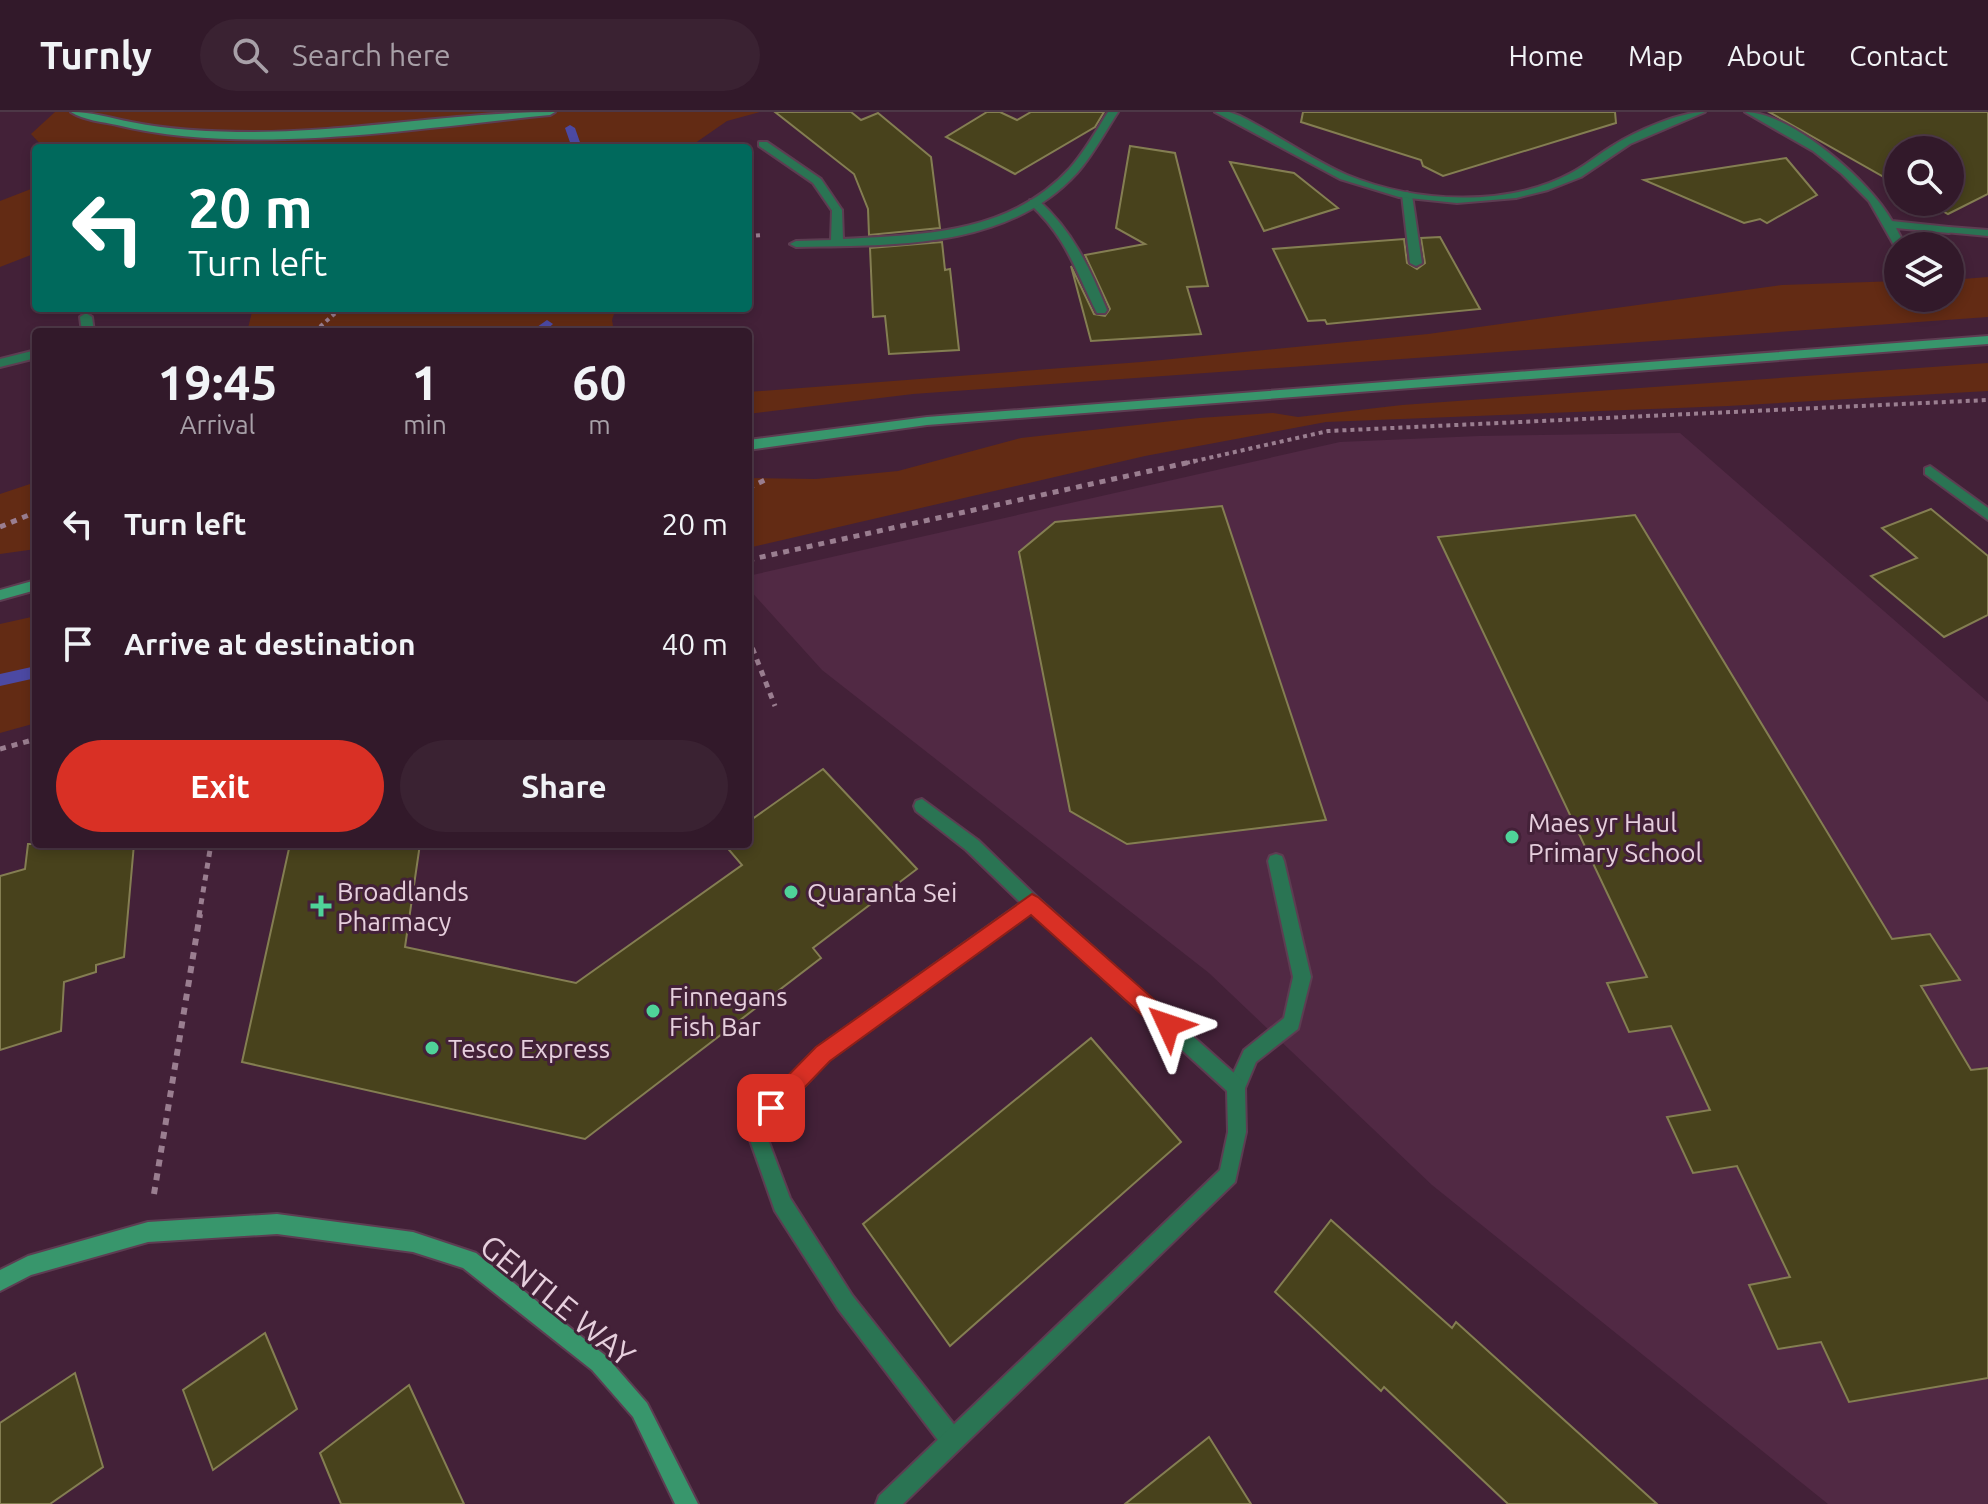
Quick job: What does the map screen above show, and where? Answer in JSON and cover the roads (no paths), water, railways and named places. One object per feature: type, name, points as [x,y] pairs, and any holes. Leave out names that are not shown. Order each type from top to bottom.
[{"type":"main road","points":[[76,112],[164,130],[241,135],[395,126],[550,112]]},
{"type":"main road","points":[[752,444],[927,421],[1988,340]]},
{"type":"main road","points":[[0,595],[32,586]]},
{"type":"main road","name":"GENTLE WAY","points":[[0,1281],[28,1266],[148,1232],[277,1224],[413,1242],[469,1260],[599,1363],[640,1410],[687,1504]]},
{"type":"street","points":[[796,244],[946,237],[1002,221],[1067,177],[1083,159],[1113,112]]},
{"type":"street","points":[[1220,112],[1241,119],[1346,177],[1407,195],[1479,199],[1542,189],[1589,169],[1625,142],[1700,112]]},
{"type":"street","points":[[1750,112],[1819,148],[1875,201],[1892,232]]},
{"type":"street","points":[[763,144],[817,181],[837,210],[837,243]]},
{"type":"street","points":[[1407,195],[1416,263]]},
{"type":"street","points":[[1034,202],[1057,220],[1081,261],[1101,310]]},
{"type":"street","points":[[1887,224],[1988,233]]},
{"type":"street","points":[[86,317],[87,328]]},
{"type":"street","points":[[0,363],[32,355]]},
{"type":"street","points":[[1930,471],[1988,515]]},
{"type":"street","points":[[922,806],[972,845],[1236,1087]]},
{"type":"street","points":[[887,1504],[1228,1175],[1237,1132],[1236,1087],[1250,1056],[1292,1023],[1302,977],[1276,861]]},
{"type":"street","points":[[952,1440],[845,1302],[782,1204],[754,1126],[823,1054],[1032,903]]},
{"type":"waterway","points":[[570,128],[576,144]]},
{"type":"waterway","points":[[542,328],[547,324]]},
{"type":"waterway","points":[[0,680],[32,673]]},
{"type":"place","name":"Maes yr Haul Primary School","points":[[1512,837]]},
{"type":"place","name":"Quaranta Sei","points":[[791,892]]},
{"type":"place","name":"Broadlands Pharmacy","points":[[321,906]]},
{"type":"place","name":"Finnegans Fish Bar","points":[[653,1011]]},
{"type":"place","name":"Tesco Express","points":[[432,1048]]}]
